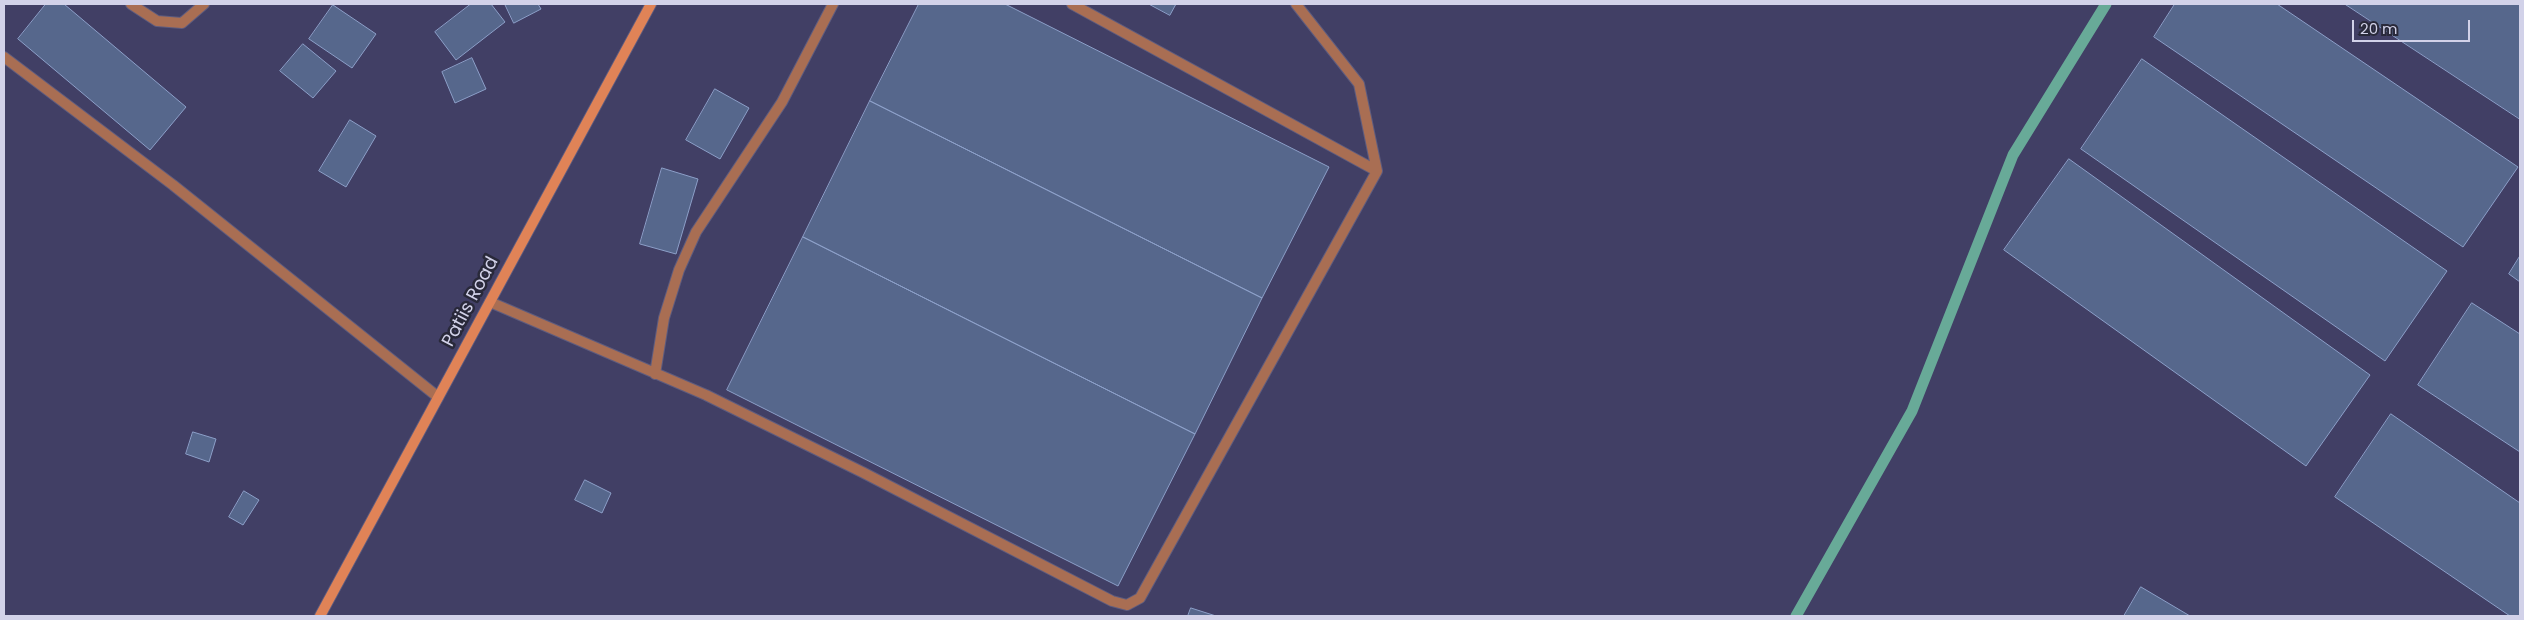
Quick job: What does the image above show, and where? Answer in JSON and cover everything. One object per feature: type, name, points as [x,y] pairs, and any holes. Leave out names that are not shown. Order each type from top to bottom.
[{"type":"street","points":[[131,4],[157,21],[182,23],[204,4]]},
{"type":"street","name":"Patiis Road","points":[[320,616],[651,4]]},
{"type":"street","points":[[655,374],[664,318],[679,270],[696,232],[782,102],[833,4]]},
{"type":"street","points":[[1072,4],[1377,171]]},
{"type":"street","points":[[490,302],[706,395],[864,473],[1112,601],[1127,605],[1140,598],[1377,171],[1359,84],[1296,4]]},
{"type":"street","points":[[4,57],[173,184],[438,397]]},
{"type":"building","points":[[46,4],[64,4],[186,107],[150,150],[18,39]]},
{"type":"building","points":[[471,4],[491,4],[505,22],[456,60],[435,32]]},
{"type":"building","points":[[505,4],[538,4],[541,9],[514,23]]},
{"type":"building","points":[[919,4],[1005,4],[1329,167],[1262,298],[870,101]]},
{"type":"building","points":[[1149,4],[1176,4],[1170,15]]},
{"type":"building","points":[[2175,4],[2277,4],[2518,167],[2463,247],[2154,37]]},
{"type":"building","points":[[2345,4],[2520,4],[2520,119]]},
{"type":"building","points":[[333,5],[376,34],[352,68],[309,39]]},
{"type":"building","points":[[303,44],[336,71],[313,98],[280,71]]},
{"type":"building","points":[[472,58],[486,89],[455,103],[442,72]]},
{"type":"building","points":[[2142,59],[2447,271],[2385,361],[2081,149]]},
{"type":"building","points":[[715,89],[749,108],[720,159],[686,140]]},
{"type":"building","points":[[870,101],[1262,298],[1195,434],[803,237]]},
{"type":"building","points":[[350,120],[376,136],[346,187],[319,171]]},
{"type":"building","points":[[2069,159],[2370,375],[2306,466],[2004,250]]},
{"type":"building","points":[[662,168],[698,179],[676,254],[640,244]]},
{"type":"building","points":[[803,237],[1195,434],[1118,586],[727,390]]},
{"type":"building","points":[[2520,256],[2520,282],[2509,274]]},
{"type":"building","points":[[2472,303],[2520,334],[2520,452],[2418,385]]},
{"type":"building","points":[[2391,414],[2520,503],[2520,616],[2510,616],[2335,497]]},
{"type":"building","points":[[193,432],[216,439],[209,462],[186,454]]},
{"type":"building","points":[[585,480],[611,493],[602,513],[575,500]]},
{"type":"building","points":[[244,491],[259,500],[243,525],[229,517]]},
{"type":"building","points":[[2141,587],[2190,616],[2124,616]]},
{"type":"building","points":[[1191,608],[1216,616],[1188,616]]},
{"type":"waterway","points":[[1796,616],[1912,411],[2013,155],[2106,4]]}]
